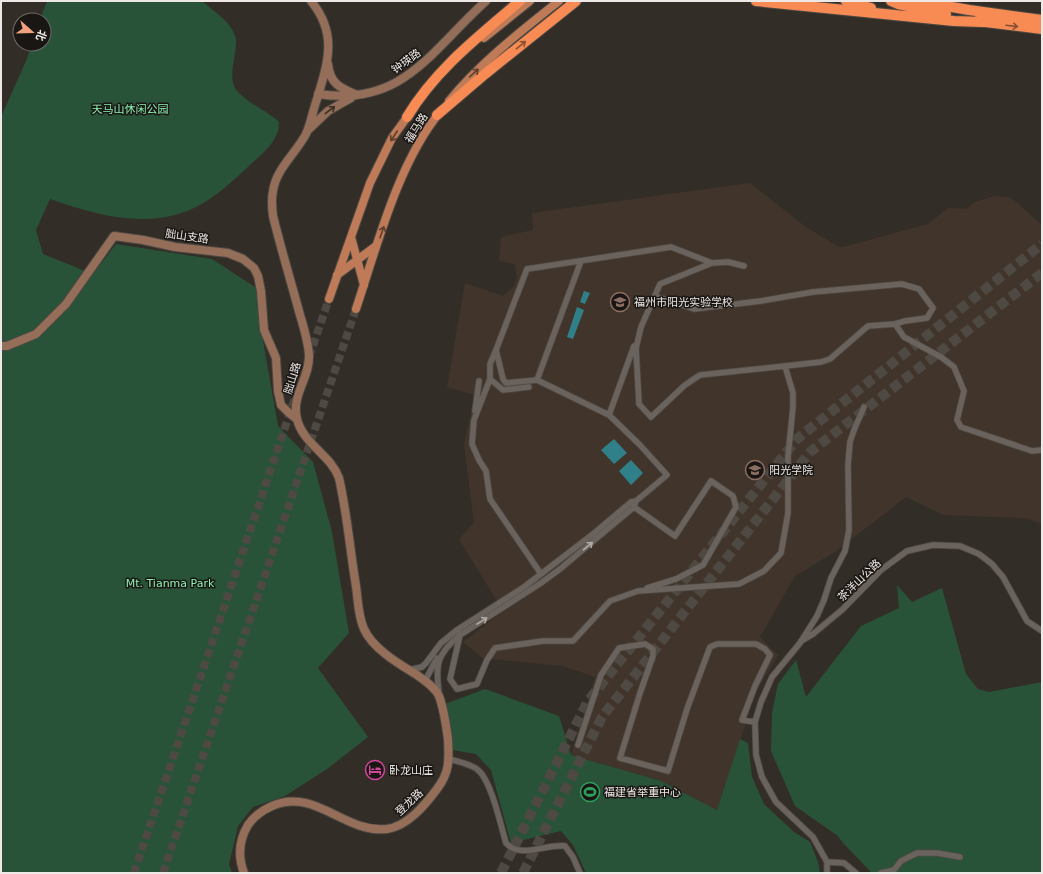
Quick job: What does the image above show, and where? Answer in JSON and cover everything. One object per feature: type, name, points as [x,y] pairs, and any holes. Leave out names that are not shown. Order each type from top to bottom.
[{"type":"highway","points":[[407,117],[419,97],[438,75],[471,42],[520,1]]},
{"type":"highway","points":[[437,115],[485,74],[577,1]]},
{"type":"highway","points":[[756,1],[1042,29]]},
{"type":"highway","points":[[846,1],[914,17]]},
{"type":"highway","points":[[891,1],[922,10],[982,22]]},
{"type":"highway","points":[[918,1],[1042,20]]},
{"type":"highway","points":[[936,1],[969,10]]},
{"type":"main road","name":"福马路","points":[[329,299],[350,237],[374,174],[392,138],[435,83],[483,39],[530,1]]},
{"type":"main road","name":"福马路","points":[[356,308],[392,201],[414,152],[437,115],[465,81],[520,32],[559,1]]},
{"type":"main road","points":[[350,237],[354,245],[361,250],[369,250],[377,246]]},
{"type":"main road","points":[[350,237],[364,285]]},
{"type":"main road","points":[[337,275],[377,246]]},
{"type":"main road","points":[[337,275],[346,272],[354,273],[360,277],[364,285]]},
{"type":"street","points":[[311,1],[326,27],[328,38],[327,57],[330,74],[335,84],[358,95]]},
{"type":"street","name":"钟瑛路","points":[[318,94],[342,97],[358,95],[397,82],[411,74],[434,54],[462,23],[486,1]]},
{"type":"street","name":"胐山路","points":[[327,57],[318,94],[306,132],[277,178],[272,199],[273,216],[300,314],[309,354],[307,371],[295,404],[297,419],[301,429],[331,463],[339,478],[360,614],[364,629],[374,644],[409,670]]},
{"type":"street","points":[[306,132],[334,107],[358,95]]},
{"type":"street","name":"胐山支路","points":[[1,346],[7,346],[36,334],[66,304],[114,236],[143,240],[175,247],[228,253],[243,258],[254,268],[258,276],[261,291],[264,330],[276,358],[278,391],[281,405],[289,414],[297,419]]},
{"type":"street","points":[[474,420],[490,379],[490,364],[527,269],[671,247],[712,263]]},
{"type":"street","points":[[537,380],[581,261]]},
{"type":"street","points":[[609,415],[640,327],[660,284],[712,263],[728,262],[744,266]]},
{"type":"street","points":[[640,327],[636,348],[639,404],[651,417],[685,385],[700,375],[821,362],[830,359],[868,326],[895,324],[927,318],[933,308],[919,289],[902,284],[813,292],[761,301],[694,309],[655,296]]},
{"type":"street","points":[[895,324],[904,337],[941,357],[954,367],[964,391],[957,420],[961,427],[1032,451],[1042,450]]},
{"type":"street","points":[[425,681],[437,656],[441,643],[512,598],[541,583],[565,566],[667,475],[640,445],[609,415],[537,380],[506,383],[503,379],[496,350]]},
{"type":"street","points":[[638,591],[739,584],[764,571],[780,553],[788,513],[788,456],[793,407],[793,393],[785,366]]},
{"type":"street","points":[[490,379],[503,390],[529,387]]},
{"type":"street","points":[[479,381],[472,444],[486,471],[490,499],[541,574]]},
{"type":"street","points":[[827,873],[827,862],[813,837],[776,802],[762,777],[756,755],[755,722],[761,702],[772,677],[800,643],[817,616],[831,578],[847,544],[849,530],[848,466],[850,442],[864,407]]},
{"type":"street","points":[[458,632],[450,679],[457,689],[477,684],[486,660],[494,648],[542,641],[573,641],[610,600],[676,579],[703,565],[736,508],[733,496],[711,481],[675,536],[635,504],[630,502],[512,598]]},
{"type":"street","name":"茶洋山公路","points":[[800,643],[843,609],[881,570],[907,551],[932,545],[960,546],[980,554],[992,564],[1003,577],[1027,621],[1042,631]]},
{"type":"street","points":[[559,561],[565,566]]},
{"type":"street","points":[[578,745],[601,675],[619,648],[645,644],[652,649],[653,656],[620,758],[668,771],[687,709],[710,647],[717,644],[756,644],[765,649],[770,655],[755,686],[742,720],[755,722]]},
{"type":"street","points":[[409,670],[422,667],[437,656]]},
{"type":"street","points":[[437,656],[439,695]]},
{"type":"street","points":[[409,670],[430,685],[439,695]]},
{"type":"street","name":"登龙路","points":[[244,873],[240,854],[242,839],[252,820],[270,807],[284,802],[305,802],[363,827],[380,829],[394,827],[409,819],[430,797],[445,777],[450,759],[447,729],[439,695]]},
{"type":"street","points":[[450,759],[479,770],[487,782],[506,843],[510,848],[519,851],[556,845],[565,846],[573,857],[580,873]]},
{"type":"street","points":[[881,873],[894,870],[901,861],[918,853],[937,853],[960,857]]},
{"type":"street","points":[[827,862],[844,863],[856,873]]},
{"type":"shaded area","name":"阳光学院","points":[[750,183],[806,227],[839,247],[928,224],[948,208],[966,209],[975,202],[995,196],[1008,197],[1014,200],[1042,225],[1042,524],[1026,518],[943,515],[906,497],[835,552],[795,576],[760,637],[778,655],[756,692],[717,810],[661,781],[571,755],[595,677],[563,666],[482,658],[463,642],[503,611],[459,539],[474,523],[464,444],[475,395],[447,387],[465,283],[503,296],[513,287],[517,278],[515,264],[499,261],[501,237],[533,230],[532,213]]},
{"type":"green space","name":"天马山休闲公园","points":[[47,1],[202,1],[227,23],[234,34],[236,45],[232,77],[235,88],[250,102],[279,122],[279,129],[273,141],[260,156],[230,183],[202,204],[176,215],[140,219],[122,218],[103,215],[50,199],[36,230],[43,254],[85,271],[59,305],[36,328],[24,336],[1,344],[1,117],[29,52],[52,52],[52,12],[43,12]]},
{"type":"green space","name":"Mt. Tianma Park","points":[[116,244],[212,259],[258,289],[261,329],[278,426],[313,462],[332,532],[349,633],[318,668],[368,737],[327,769],[285,796],[253,807],[238,826],[229,864],[232,873],[1,873],[1,349],[39,336],[57,319]]},
{"type":"green space","points":[[897,585],[912,602],[942,588],[966,674],[978,689],[989,692],[1042,682],[1042,873],[872,873],[838,836],[795,806],[771,751],[772,713],[778,684],[796,660],[806,697],[861,626],[899,608]]},
{"type":"green space","name":"福建省举重中心","points":[[485,689],[559,716],[571,755],[661,781],[717,810],[740,739],[748,743],[752,777],[764,804],[794,832],[810,842],[818,862],[820,873],[586,873],[573,845],[561,831],[511,843],[491,770],[476,754],[452,750],[445,704]]},
{"type":"water","points":[[584,291],[590,293],[585,304],[580,302]]},
{"type":"water","points":[[577,307],[584,310],[573,339],[567,337]]},
{"type":"water","points":[[614,439],[627,453],[614,464],[601,450]]},
{"type":"water","points":[[631,460],[643,473],[631,485],[619,471]]},
{"type":"tunnel","points":[[501,873],[588,701],[797,439],[1042,244]]},
{"type":"tunnel","points":[[523,873],[602,717],[810,452],[1042,273]]},
{"type":"tunnel","points":[[309,357],[329,299]]},
{"type":"tunnel","points":[[163,873],[356,309]]},
{"type":"tunnel","points":[[134,873],[295,398]]},
{"type":"place","name":"福州市阳光实验学校","points":[[620,302]]},
{"type":"place","name":"阳光学院","points":[[755,470]]},
{"type":"place","name":"卧龙山庄","points":[[375,770]]},
{"type":"place","name":"福建省举重中心","points":[[590,792]]}]
